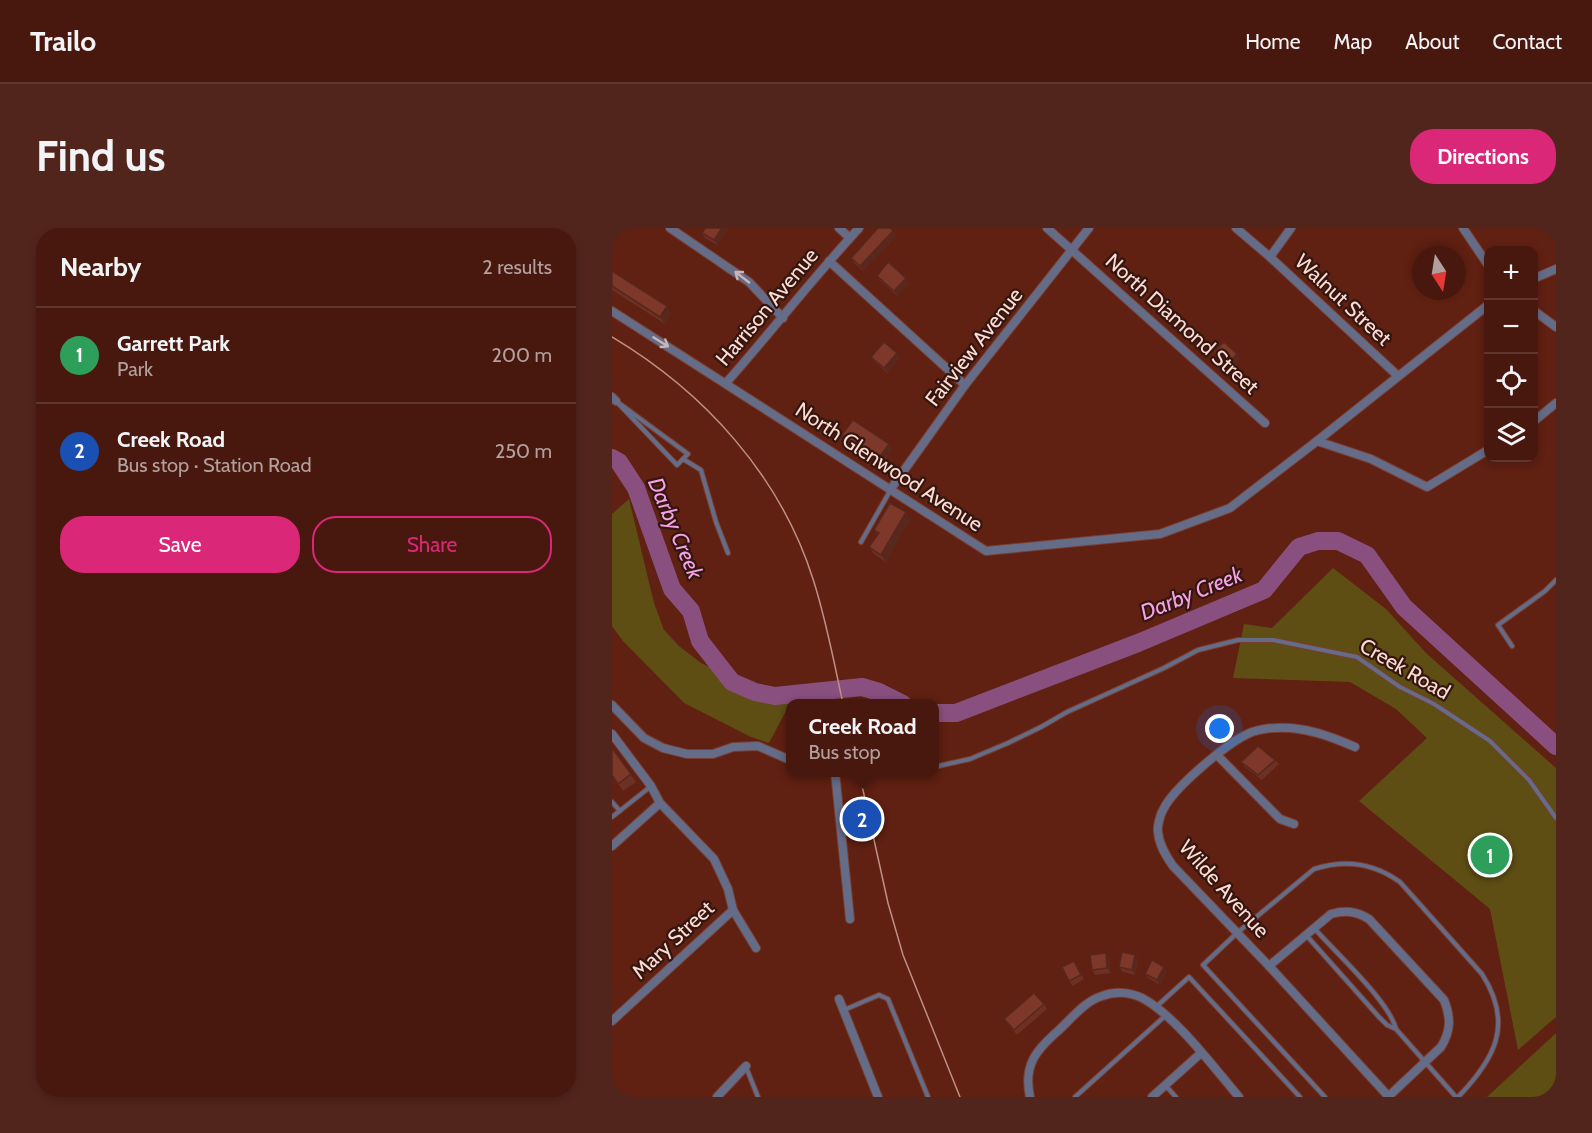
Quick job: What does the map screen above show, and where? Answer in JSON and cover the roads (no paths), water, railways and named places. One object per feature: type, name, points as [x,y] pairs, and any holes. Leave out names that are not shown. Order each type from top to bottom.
[{"type":"street","points":[[670,228],[749,282],[783,318]]},
{"type":"street","points":[[839,228],[850,238]]},
{"type":"street","name":"Harrison Avenue","points":[[726,383],[859,228]]},
{"type":"street","name":"North Diamond Street","points":[[1047,228],[1265,423]]},
{"type":"street","name":"Fairview Avenue","points":[[890,490],[965,386],[1089,228]]},
{"type":"street","name":"Walnut Street","points":[[1236,228],[1398,376]]},
{"type":"street","points":[[1270,257],[1291,228]]},
{"type":"street","points":[[1463,228],[1484,259]]},
{"type":"street","points":[[829,261],[965,386]]},
{"type":"street","points":[[1538,277],[1556,269]]},
{"type":"street","name":"North Glenwood Avenue","points":[[612,311],[986,551],[1160,534],[1230,508],[1484,308]]},
{"type":"street","points":[[1538,314],[1556,327]]},
{"type":"street","points":[[1538,418],[1556,403]]},
{"type":"street","points":[[1317,441],[1371,459],[1427,487],[1484,452]]},
{"type":"street","points":[[612,705],[644,738],[663,748],[687,754],[713,754],[733,747],[758,746],[786,758]]},
{"type":"street","name":"Wilde Avenue","points":[[1355,747],[1330,736],[1298,729],[1274,728],[1252,732],[1217,755],[1176,791],[1162,811],[1158,832],[1163,850],[1173,866],[1269,966],[1389,1097]]},
{"type":"street","points":[[612,734],[651,786],[660,803],[714,859],[728,889],[733,910],[756,948]]},
{"type":"street","points":[[1217,755],[1280,819],[1294,824]]},
{"type":"street","points":[[836,777],[850,919]]},
{"type":"street","points":[[612,846],[660,803]]},
{"type":"street","name":"Mary Street","points":[[612,1021],[733,910]]},
{"type":"street","points":[[1269,966],[1331,914],[1341,911],[1360,913],[1369,919],[1444,1000],[1450,1017],[1447,1038],[1441,1047],[1389,1097]]},
{"type":"street","points":[[1029,1096],[1030,1063],[1039,1047],[1090,1001],[1103,995],[1117,993],[1141,998],[1166,1015],[1239,1097]]},
{"type":"street","points":[[839,999],[878,1097]]},
{"type":"street","points":[[1152,1097],[1201,1053]]},
{"type":"street","points":[[717,1097],[746,1066]]},
{"type":"lane","points":[[614,399],[688,454],[677,465],[614,399]]},
{"type":"lane","points":[[683,459],[701,470],[716,522],[728,553]]},
{"type":"lane","points":[[861,542],[890,490]]},
{"type":"lane","points":[[1512,646],[1498,625],[1545,591],[1556,580]]},
{"type":"lane","name":"Creek Road","points":[[939,766],[970,759],[1008,743],[1041,728],[1067,712],[1198,650],[1238,640],[1273,640],[1357,657],[1400,687],[1434,704],[1490,741],[1529,780],[1556,818]]},
{"type":"lane","points":[[612,817],[651,786]]},
{"type":"lane","points":[[612,802],[620,811]]},
{"type":"lane","points":[[1305,935],[1387,1025],[1396,1029],[1457,1097],[1478,1076],[1491,1057],[1499,1018],[1490,986],[1482,974],[1400,882],[1388,874],[1359,864],[1348,863],[1314,869],[1237,933],[1203,965],[1325,1097]]},
{"type":"lane","points":[[1314,928],[1393,1017],[1396,1029]]},
{"type":"lane","points":[[1156,1007],[1189,977],[1300,1097]]},
{"type":"lane","points":[[843,1010],[879,995],[888,999],[928,1097]]},
{"type":"lane","points":[[1076,1097],[1166,1015]]},
{"type":"lane","points":[[746,1066],[758,1097]]},
{"type":"lane","points":[[1165,1085],[1176,1097]]},
{"type":"waterway","name":"Darby Creek","points":[[612,458],[619,462],[636,488],[672,589],[691,611],[700,641],[732,682],[755,692],[775,696],[862,687],[893,699]]},
{"type":"waterway","name":"Darby Creek","points":[[939,713],[956,713],[1138,643],[1264,590],[1299,547],[1318,541],[1338,541],[1367,555],[1404,607],[1556,746]]},
{"type":"tram line","points":[[612,337],[678,383],[707,410],[735,440],[781,505],[799,541],[813,579],[826,625],[842,699]]},
{"type":"tram line","points":[[860,777],[888,903],[903,955],[960,1097]]},
{"type":"place","name":"Creek Road","points":[[862,819]]},
{"type":"place","name":"Garrett Park","points":[[1490,855]]}]
